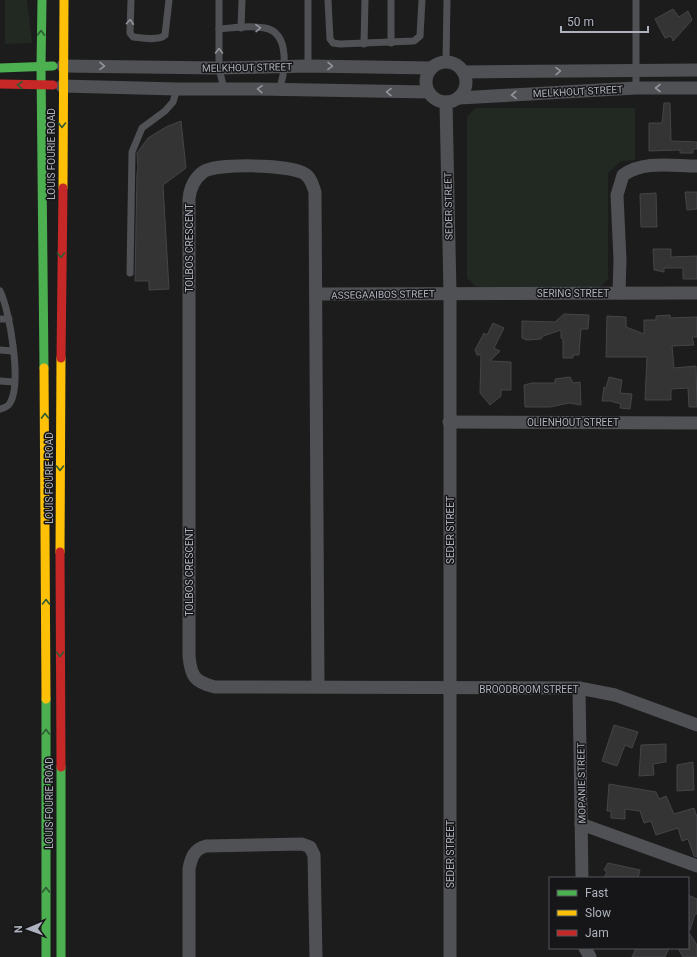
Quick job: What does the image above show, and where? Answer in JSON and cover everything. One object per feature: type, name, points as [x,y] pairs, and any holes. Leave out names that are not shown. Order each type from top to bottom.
[{"type":"main road","name":"LOUIS FOURIE ROAD","points":[[42,0],[41,86],[46,504],[46,957]]},
{"type":"main road","name":"LOUIS FOURIE ROAD","points":[[61,957],[60,496],[62,86],[64,0]]},
{"type":"main road","points":[[0,68],[63,66]]},
{"type":"main road","points":[[0,84],[62,86]]},
{"type":"street","points":[[446,62],[453,63],[463,72],[466,86],[459,98],[446,102],[433,98],[428,92],[426,79],[431,68],[439,63],[446,62]]},
{"type":"street","name":"MELKHOUT STREET","points":[[463,72],[636,64],[697,70]]},
{"type":"street","name":"MELKHOUT STREET","points":[[63,66],[219,68],[308,66],[431,68]]},
{"type":"street","points":[[62,86],[428,92]]},
{"type":"street","name":"MELKHOUT STREET","points":[[459,98],[636,88],[697,88]]},
{"type":"street","name":"SEDER STREET","points":[[446,102],[450,293],[450,957]]},
{"type":"street","name":"TOLBOS CRESCENT","points":[[318,686],[315,192],[307,175],[296,168],[275,166],[213,168],[198,176],[192,185],[189,199],[189,656],[192,674],[201,682],[215,686],[427,687],[450,689]]},
{"type":"street","points":[[619,293],[620,260],[617,195],[623,175],[632,168],[641,166],[697,166]]},
{"type":"street","name":"SERING STREET","points":[[450,293],[697,293]]},
{"type":"street","name":"ASSEGAAIBOS STREET","points":[[316,294],[450,293]]},
{"type":"street","name":"OLIENHOUT STREET","points":[[450,422],[697,423]]},
{"type":"street","name":"BROODBOOM STREET","points":[[450,689],[579,688],[615,695],[697,725]]},
{"type":"street","name":"MOPANIE STREET","points":[[579,688],[582,877]]},
{"type":"street","points":[[581,824],[697,866]]},
{"type":"street","points":[[189,957],[189,869],[191,858],[196,851],[206,846],[302,844],[310,847],[314,855],[316,957]]},
{"type":"lane","points":[[131,0],[129,30],[133,37],[161,38],[166,35],[169,0]]},
{"type":"lane","points":[[219,0],[219,68],[224,89]]},
{"type":"lane","points":[[240,28],[242,0]]},
{"type":"lane","points":[[308,0],[308,66]]},
{"type":"lane","points":[[328,0],[330,39],[334,43],[340,44],[414,41],[420,36],[422,27],[422,0]]},
{"type":"lane","points":[[364,44],[365,0]]},
{"type":"lane","points":[[391,0],[391,43]]},
{"type":"lane","points":[[446,62],[447,0]]},
{"type":"lane","points":[[636,0],[636,88]]},
{"type":"lane","points":[[219,29],[264,27],[275,33],[283,49],[285,66],[279,90]]},
{"type":"lane","points":[[130,273],[132,152],[142,128],[165,111],[173,102],[177,89]]},
{"type":"lane","points":[[0,290],[9,319],[15,374],[11,402],[6,407],[0,409]]},
{"type":"lane","points":[[0,319],[9,319]]},
{"type":"lane","points":[[0,350],[13,351]]},
{"type":"lane","points":[[0,381],[14,382]]},
{"type":"shaded area","points":[[5,0],[27,0],[32,43],[5,44]]},
{"type":"shaded area","points":[[475,108],[635,108],[635,160],[621,161],[608,173],[608,279],[600,287],[476,287],[467,278],[467,117]]},
{"type":"building","points":[[673,9],[679,17],[688,11],[692,20],[673,41],[671,36],[665,38],[655,19]]},
{"type":"building","points":[[664,103],[670,103],[671,141],[697,142],[697,149],[693,149],[693,153],[680,153],[680,150],[649,151],[649,123],[662,123]]},
{"type":"building","points":[[181,121],[186,168],[163,185],[169,289],[149,290],[149,281],[135,281],[138,168],[137,153],[148,138],[166,127]]},
{"type":"building","points":[[685,192],[697,192],[697,209],[687,210]]},
{"type":"building","points":[[656,193],[657,227],[641,227],[640,194]]},
{"type":"building","points":[[653,249],[671,249],[671,257],[697,256],[697,279],[683,279],[683,268],[664,268],[664,272],[654,270]]},
{"type":"building","points":[[564,314],[589,315],[588,329],[581,329],[579,355],[573,355],[573,358],[563,358],[563,339],[561,338],[561,330],[543,336],[541,339],[527,340],[522,338],[522,321],[555,322]]},
{"type":"building","points":[[670,315],[670,318],[697,317],[697,337],[692,337],[694,345],[672,346],[674,368],[696,366],[697,407],[689,407],[688,388],[671,389],[671,400],[645,400],[647,357],[606,357],[607,316],[626,317],[626,327],[644,334],[644,320],[656,320],[656,316]]},
{"type":"building","points":[[493,323],[504,328],[494,348],[500,351],[490,361],[511,362],[511,390],[501,390],[501,396],[490,405],[480,393],[481,355],[477,355],[475,350],[484,333],[487,335]]},
{"type":"building","points":[[570,377],[573,383],[580,382],[581,405],[569,403],[550,407],[525,407],[524,385],[532,383],[555,383],[555,379]]},
{"type":"building","points":[[609,377],[622,380],[620,393],[632,394],[630,409],[620,408],[621,404],[610,401],[602,401],[604,387],[606,388]]},
{"type":"building","points":[[614,725],[638,732],[632,748],[625,745],[617,766],[602,761]]},
{"type":"building","points":[[666,744],[666,762],[653,764],[654,775],[639,776],[641,745]]},
{"type":"building","points":[[693,762],[694,790],[677,791],[677,765]]},
{"type":"building","points":[[609,784],[656,792],[659,799],[666,796],[674,814],[694,808],[697,817],[697,857],[694,856],[688,839],[682,841],[678,828],[656,835],[651,821],[644,823],[640,811],[625,809],[625,819],[611,818],[611,811],[607,811]]},
{"type":"building","points":[[608,863],[640,870],[638,877],[604,877],[607,872],[604,870]]},
{"type":"building","points":[[689,895],[697,899],[697,914],[695,914],[690,930]]},
{"type":"building","points":[[689,933],[697,945],[697,957],[683,957],[679,949],[689,949]]},
{"type":"building","points":[[636,949],[669,949],[665,957],[632,957]]},
{"type":"traffic: fast","points":[[42,0],[41,67],[44,368]]},
{"type":"traffic: fast","points":[[0,68],[53,66]]},
{"type":"traffic: fast","points":[[46,699],[46,957]]},
{"type":"traffic: fast","points":[[61,767],[61,957]]},
{"type":"traffic: slow","points":[[63,188],[64,0]]},
{"type":"traffic: slow","points":[[60,552],[61,358]]},
{"type":"traffic: slow","points":[[44,368],[46,699]]},
{"type":"traffic: jam","points":[[0,84],[53,85]]},
{"type":"traffic: jam","points":[[61,358],[63,188]]},
{"type":"traffic: jam","points":[[60,552],[61,767]]}]
